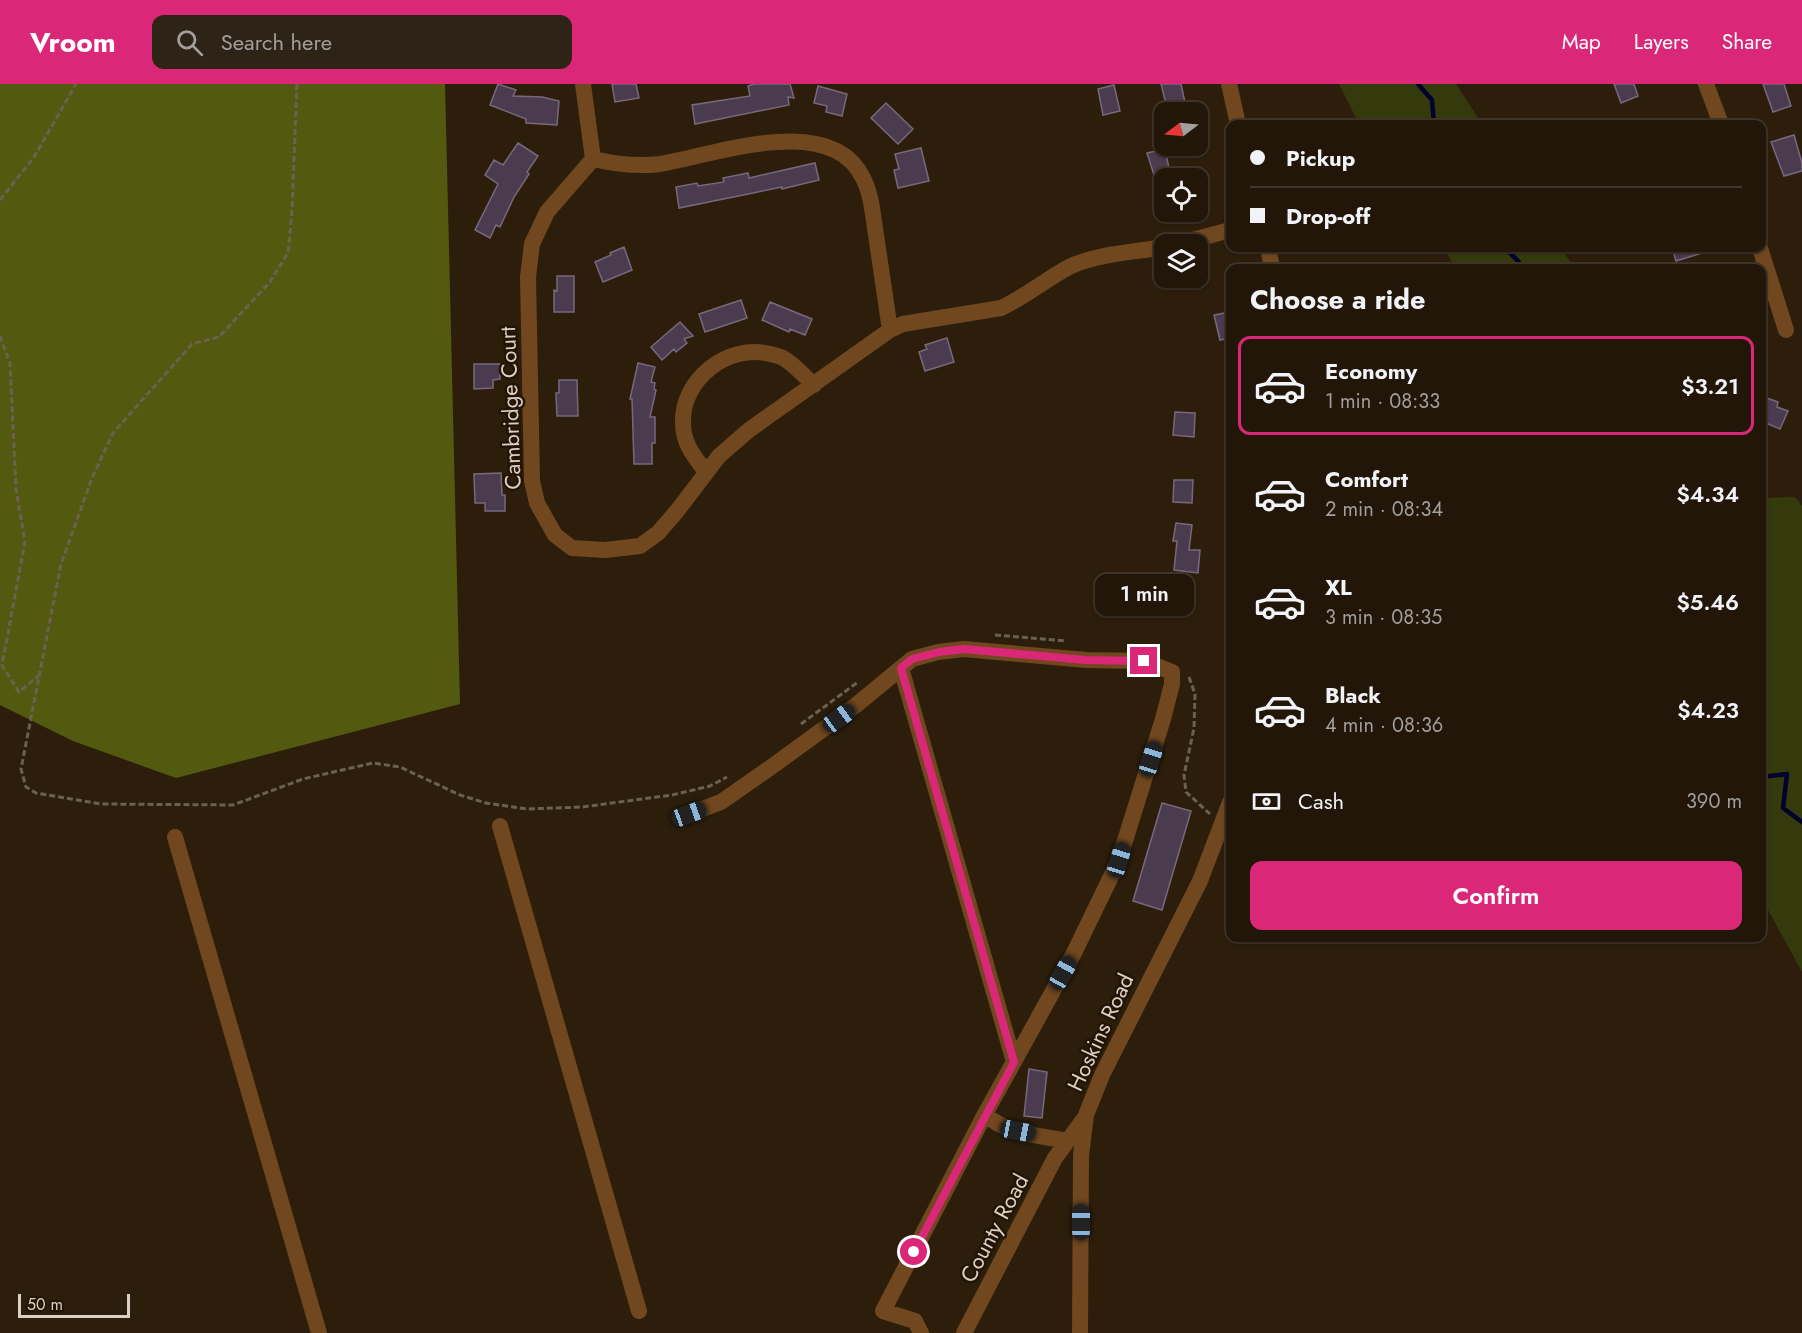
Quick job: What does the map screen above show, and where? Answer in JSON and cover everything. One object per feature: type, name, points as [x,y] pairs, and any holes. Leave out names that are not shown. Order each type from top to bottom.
[{"type":"street","points":[[583,84],[592,159],[622,166],[659,164],[758,143],[806,142],[833,150],[851,160],[863,178],[871,206],[890,330]]},
{"type":"street","points":[[1229,84],[1237,120]]},
{"type":"street","points":[[1706,84],[1720,120]]},
{"type":"street","name":"Cambridge Court","points":[[592,159],[548,212],[532,244],[528,277],[532,481],[537,503],[555,535],[572,548],[604,550],[640,546],[658,533],[719,456],[748,430],[890,330],[910,323],[1001,308],[1016,302],[1068,267],[1084,261],[1154,249]]},
{"type":"street","points":[[1208,236],[1226,231]]},
{"type":"street","points":[[1766,267],[1786,330]]},
{"type":"street","points":[[706,472],[688,449],[682,422],[690,390],[712,366],[729,356],[742,352],[762,352],[782,357],[814,385]]},
{"type":"street","points":[[689,814],[721,802],[756,778],[855,706],[912,659],[964,649],[1086,660],[1144,661],[1172,672],[1172,684],[1163,719],[1119,860],[1073,955],[985,1114],[883,1311],[915,1322],[921,1333]]},
{"type":"street","points":[[901,668],[1014,1062]]},
{"type":"street","name":"Hoskins Road","points":[[1080,1333],[1082,1155],[1086,1115],[1102,1074],[1200,881],[1226,812]]},
{"type":"street","points":[[500,826],[639,1311]]},
{"type":"street","points":[[175,837],[319,1333]]},
{"type":"street","points":[[985,1114],[993,1121],[1018,1131],[1068,1141]]},
{"type":"street","name":"County Road","points":[[964,1333],[1055,1158],[1086,1115]]},
{"type":"path","points":[[0,200],[34,157],[76,84]]},
{"type":"path","points":[[297,84],[288,253],[270,282],[219,337],[192,344],[113,433],[92,478],[61,564],[21,770],[26,787],[36,793],[100,804],[233,805],[303,779],[373,763],[400,767],[460,795],[486,803],[527,809],[582,807],[672,795],[710,786],[728,777]]},
{"type":"path","points":[[0,336],[10,364],[16,489],[25,542],[2,665],[19,692],[39,675]]},
{"type":"path","points":[[994,635],[1073,642]]},
{"type":"path","points":[[1188,676],[1195,694],[1194,728],[1184,775],[1186,792],[1221,825]]},
{"type":"path","points":[[793,730],[858,681]]},
{"type":"green space","points":[[0,84],[445,84],[460,704],[176,778],[73,741],[0,705]]},
{"type":"green space","points":[[1339,84],[1456,84],[1479,120],[1357,120]]},
{"type":"green space","points":[[1446,252],[1564,252],[1571,264],[1453,264]]},
{"type":"green space","points":[[1795,497],[1802,506],[1802,972],[1766,906],[1766,498]]},
{"type":"building","points":[[498,84],[516,90],[513,96],[542,97],[559,101],[557,125],[526,123],[526,119],[490,105]]},
{"type":"building","points":[[612,84],[636,84],[639,98],[615,102]]},
{"type":"building","points":[[790,84],[794,98],[788,97],[789,105],[695,124],[692,105],[750,96],[748,86]]},
{"type":"building","points":[[1161,84],[1181,84],[1185,102],[1166,102]]},
{"type":"building","points":[[1614,84],[1634,84],[1638,96],[1621,103]]},
{"type":"building","points":[[1763,84],[1784,84],[1791,106],[1773,112]]},
{"type":"building","points":[[1114,85],[1120,111],[1103,115],[1098,89]]},
{"type":"building","points":[[818,86],[847,94],[842,116],[826,112],[827,106],[814,103]]},
{"type":"building","points":[[886,103],[913,129],[898,144],[871,118]]},
{"type":"building","points":[[1794,135],[1802,171],[1784,176],[1771,142]]},
{"type":"building","points":[[518,143],[538,156],[527,172],[529,174],[514,197],[500,227],[496,225],[490,238],[475,230],[498,184],[485,175],[494,160],[503,165]]},
{"type":"building","points":[[921,148],[929,181],[898,188],[894,170],[899,169],[895,154]]},
{"type":"building","points":[[1154,151],[1154,156],[1166,156],[1169,168],[1154,168],[1154,175],[1147,153]]},
{"type":"building","points":[[815,163],[819,180],[679,208],[676,187],[697,183],[698,186],[724,182],[723,178],[748,173],[749,178]]},
{"type":"building","points":[[624,247],[632,270],[603,282],[595,262]]},
{"type":"building","points":[[1673,252],[1705,252],[1676,261]]},
{"type":"building","points":[[557,276],[574,276],[574,312],[554,312],[554,290],[557,291]]},
{"type":"building","points":[[741,300],[747,318],[705,332],[699,314]]},
{"type":"building","points":[[770,302],[812,319],[805,335],[790,329],[789,332],[762,320]]},
{"type":"building","points":[[1226,313],[1226,339],[1220,340],[1214,315]]},
{"type":"building","points":[[680,322],[693,336],[684,339],[687,343],[676,352],[674,349],[662,360],[651,347]]},
{"type":"building","points":[[947,338],[954,362],[925,371],[919,352],[927,349],[925,345]]},
{"type":"building","points":[[638,363],[655,367],[651,382],[655,383],[654,389],[656,390],[650,417],[655,417],[652,464],[634,464],[632,399],[630,399]]},
{"type":"building","points":[[474,364],[500,364],[500,379],[493,380],[493,388],[474,389]]},
{"type":"building","points":[[559,380],[577,380],[578,416],[557,416],[556,393],[559,393]]},
{"type":"building","points":[[1766,398],[1778,402],[1777,407],[1788,411],[1780,429],[1766,423]]},
{"type":"building","points":[[1175,412],[1195,413],[1194,437],[1173,435]]},
{"type":"building","points":[[501,473],[505,511],[485,511],[485,503],[475,503],[474,474]]},
{"type":"building","points":[[1174,480],[1193,480],[1192,503],[1173,502]]},
{"type":"building","points":[[1176,523],[1192,525],[1189,550],[1200,550],[1198,573],[1174,570],[1177,541],[1173,541]]},
{"type":"building","points":[[1162,803],[1191,811],[1162,910],[1133,901]]},
{"type":"building","points":[[1029,1069],[1047,1072],[1042,1118],[1024,1116]]},
{"type":"waterway","points":[[1418,84],[1432,100],[1434,120]]},
{"type":"waterway","points":[[1509,252],[1519,262],[1518,264]]},
{"type":"waterway","points":[[1766,776],[1787,774],[1783,808],[1802,822]]},
{"type":"route","points":[[914,1252],[1014,1062],[901,668],[912,659],[964,649],[1086,660],[1144,661]]}]
